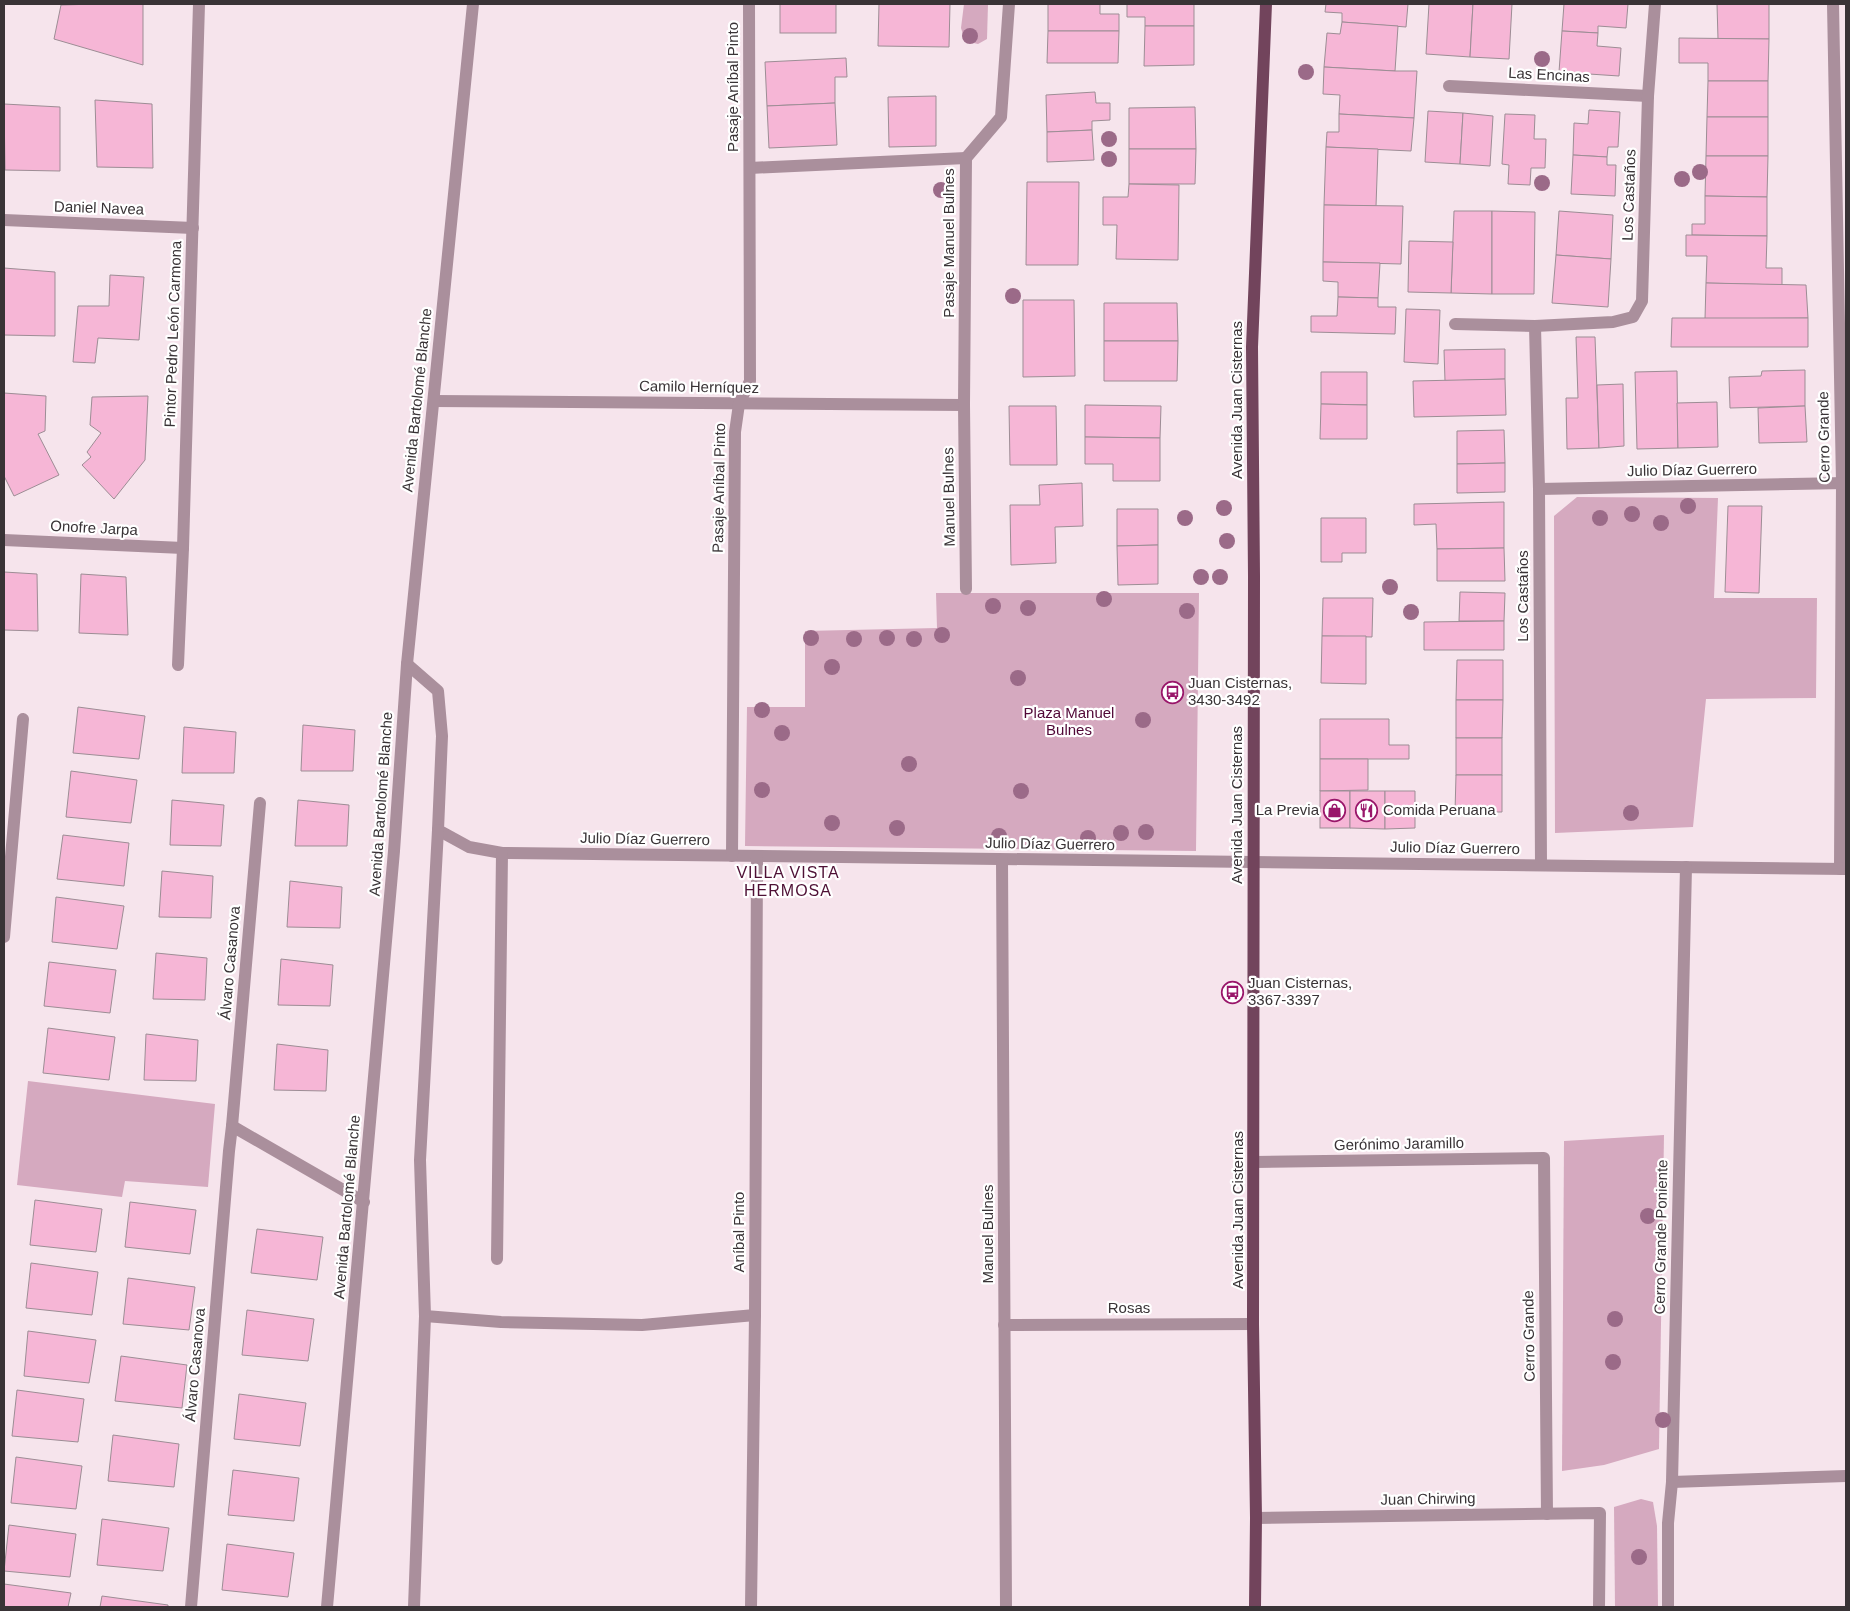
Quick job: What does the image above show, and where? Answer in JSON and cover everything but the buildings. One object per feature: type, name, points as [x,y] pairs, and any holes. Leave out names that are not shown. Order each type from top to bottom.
[{"type":"main road","name":"Avenida Juan Cisternas","points":[[1254,1607],[1256,1518],[1252,347],[1266,4]]},
{"type":"street","name":"Pintor Pedro León Carmona","points":[[178,665],[193,228],[198,4]]},
{"type":"street","name":"Avenida Bartolomé Blanche","points":[[327,1607],[394,851],[407,664],[473,4]]},
{"type":"street","name":"Pasaje Aníbal Pinto","points":[[732,856],[735,432],[739,404],[750,381],[749,4]]},
{"type":"street","name":"Pasaje Manuel Bulnes","points":[[964,405],[966,158],[1001,117],[1009,4]]},
{"type":"street","name":"Los Castaños","points":[[1455,324],[1535,326],[1613,322],[1633,316],[1642,301],[1648,96],[1655,4]]},
{"type":"street","name":"Cerro Grande","points":[[1833,4],[1844,483],[1843,869]]},
{"type":"street","name":"Las Encinas","points":[[1449,86],[1648,96]]},
{"type":"street","points":[[750,168],[966,158]]},
{"type":"street","name":"Daniel Navea","points":[[4,220],[193,228]]},
{"type":"street","name":"Los Castaños","points":[[1535,326],[1539,490],[1542,866]]},
{"type":"street","name":"Camilo Herníquez","points":[[434,401],[964,405]]},
{"type":"street","name":"Manuel Bulnes","points":[[964,405],[966,589]]},
{"type":"street","name":"Julio Díaz Guerrero","points":[[1539,490],[1844,483]]},
{"type":"street","name":"Onofre Jarpa","points":[[4,540],[183,548]]},
{"type":"street","points":[[407,664],[438,691],[442,736],[420,1160],[425,1316],[414,1607]]},
{"type":"street","points":[[4,937],[23,719]]},
{"type":"street","name":"Álvaro Casanova","points":[[191,1607],[260,803]]},
{"type":"street","name":"Julio Díaz Guerrero","points":[[438,830],[469,847],[502,853],[1843,869]]},
{"type":"street","points":[[497,1260],[502,853]]},
{"type":"street","name":"Aníbal Pinto","points":[[752,1607],[757,856]]},
{"type":"street","name":"Manuel Bulnes","points":[[1002,860],[1006,1607]]},
{"type":"street","name":"Cerro Grande Poniente","points":[[1668,1607],[1668,1522],[1672,1482],[1686,868]]},
{"type":"street","points":[[232,1126],[364,1202]]},
{"type":"street","name":"Cerro Grande","points":[[1544,1158],[1547,1514]]},
{"type":"street","name":"Gerónimo Jaramillo","points":[[1255,1162],[1544,1158]]},
{"type":"street","points":[[425,1316],[501,1322],[642,1325],[755,1314]]},
{"type":"street","name":"Rosas","points":[[1004,1325],[1254,1324]]},
{"type":"street","points":[[1672,1482],[1846,1476]]},
{"type":"street","name":"Juan Chirwing","points":[[1256,1518],[1600,1513],[1600,1607]]},
{"type":"green space","points":[[964,4],[988,4],[987,39],[978,44],[965,41],[961,28]]},
{"type":"green space","points":[[1577,497],[1718,498],[1714,598],[1817,598],[1816,698],[1706,699],[1693,827],[1555,833],[1554,516]]},
{"type":"green space","name":"Plaza Manuel Bulnes","points":[[936,593],[1199,593],[1196,851],[745,846],[747,707],[805,707],[805,631],[937,628]]},
{"type":"green space","points":[[28,1081],[215,1104],[208,1187],[125,1181],[122,1197],[17,1185]]},
{"type":"green space","points":[[1664,1135],[1659,1449],[1604,1465],[1562,1471],[1564,1141]]},
{"type":"green space","points":[[1641,1499],[1653,1502],[1657,1526],[1658,1607],[1615,1607],[1614,1507]]},
{"type":"place","name":"Juan Cisternas, 3430-3492","points":[[1172,692]]},
{"type":"place","name":"La Previa","points":[[1335,810]]},
{"type":"place","name":"Comida Peruana","points":[[1367,810]]},
{"type":"place","name":"Juan Cisternas, 3367-3397","points":[[1232,992]]},
{"type":"district","name":"VILLA VISTA HERMOSA","points":[[788,881]]}]
